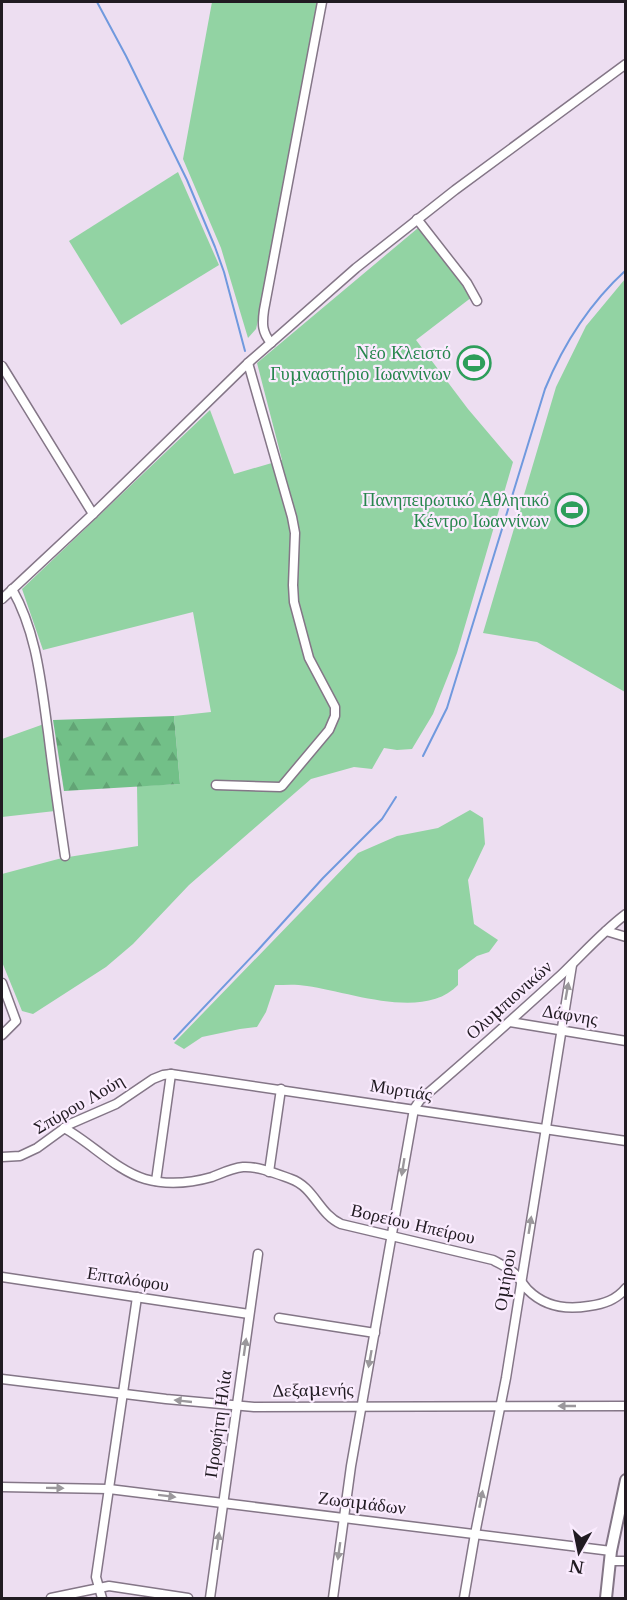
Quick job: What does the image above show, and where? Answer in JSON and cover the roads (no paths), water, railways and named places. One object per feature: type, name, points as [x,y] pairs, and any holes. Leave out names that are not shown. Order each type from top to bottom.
[{"type":"main road","points":[[606,1599],[610,1556],[626,1480]]},
{"type":"street","points":[[271,343],[262,328],[264,310],[322,2]]},
{"type":"street","points":[[2,599],[248,363],[356,268],[417,219],[626,64]]},
{"type":"street","points":[[417,219],[467,283],[477,301]]},
{"type":"street","points":[[216,785],[270,788],[282,786],[329,730],[336,711],[309,658],[300,628],[293,592],[294,525],[248,363]]},
{"type":"street","points":[[2,366],[93,514]]},
{"type":"street","points":[[12,589],[28,624],[42,682],[65,856]]},
{"type":"street","name":"Ολυμπιονικών","points":[[414,1109],[420,1100],[510,1022],[606,930],[626,914]]},
{"type":"street","points":[[606,930],[626,936]]},
{"type":"street","name":"Ομήρου","points":[[464,1599],[522,1283],[572,965]]},
{"type":"street","points":[[2,983],[16,1021],[2,1035]]},
{"type":"street","name":"Δάφνης","points":[[510,1022],[626,1041]]},
{"type":"street","points":[[156,1181],[171,1074]]},
{"type":"street","name":"Μυρτιάς","points":[[171,1074],[626,1142]]},
{"type":"street","name":"Σπύρου Λούη","points":[[2,1157],[20,1156],[37,1148],[80,1119],[116,1104],[153,1079],[171,1074]]},
{"type":"street","points":[[269,1172],[281,1089]]},
{"type":"street","points":[[333,1599],[362,1406],[414,1109]]},
{"type":"street","name":"Βορείου Ηπείρου","points":[[64,1128],[142,1178],[181,1182],[199,1180],[250,1167],[297,1181],[305,1186],[325,1212],[336,1222],[493,1260],[514,1273],[531,1293],[554,1306],[586,1307],[603,1303],[616,1297],[626,1288]]},
{"type":"street","name":"Προφήτη Ηλία","points":[[210,1599],[258,1254]]},
{"type":"street","name":"Επταλόφου","points":[[2,1277],[249,1314]]},
{"type":"street","points":[[102,1599],[96,1577],[137,1297]]},
{"type":"street","points":[[279,1318],[375,1333]]},
{"type":"street","name":"Δεξαμενής","points":[[2,1379],[237,1406],[626,1406]]},
{"type":"street","name":"Ζωσιμάδων","points":[[2,1487],[109,1489],[475,1534],[610,1556],[626,1561]]},
{"type":"street","points":[[51,1599],[98,1588],[113,1587],[188,1599]]},
{"type":"waterway","points":[[97,2],[187,180],[224,272],[245,351]]},
{"type":"waterway","points":[[423,756],[447,708],[545,389],[560,356],[579,325],[601,296],[626,270]]},
{"type":"waterway","points":[[174,1039],[323,878],[382,819],[396,797]]},
{"type":"place","name":"Νέο Κλειστό Γυμναστήριο Ιωαννίνων","points":[[474,363]]},
{"type":"place","name":"Πανηπειρωτικό Αθλητικό Κέντρο Ιωαννίνων","points":[[572,510]]}]
